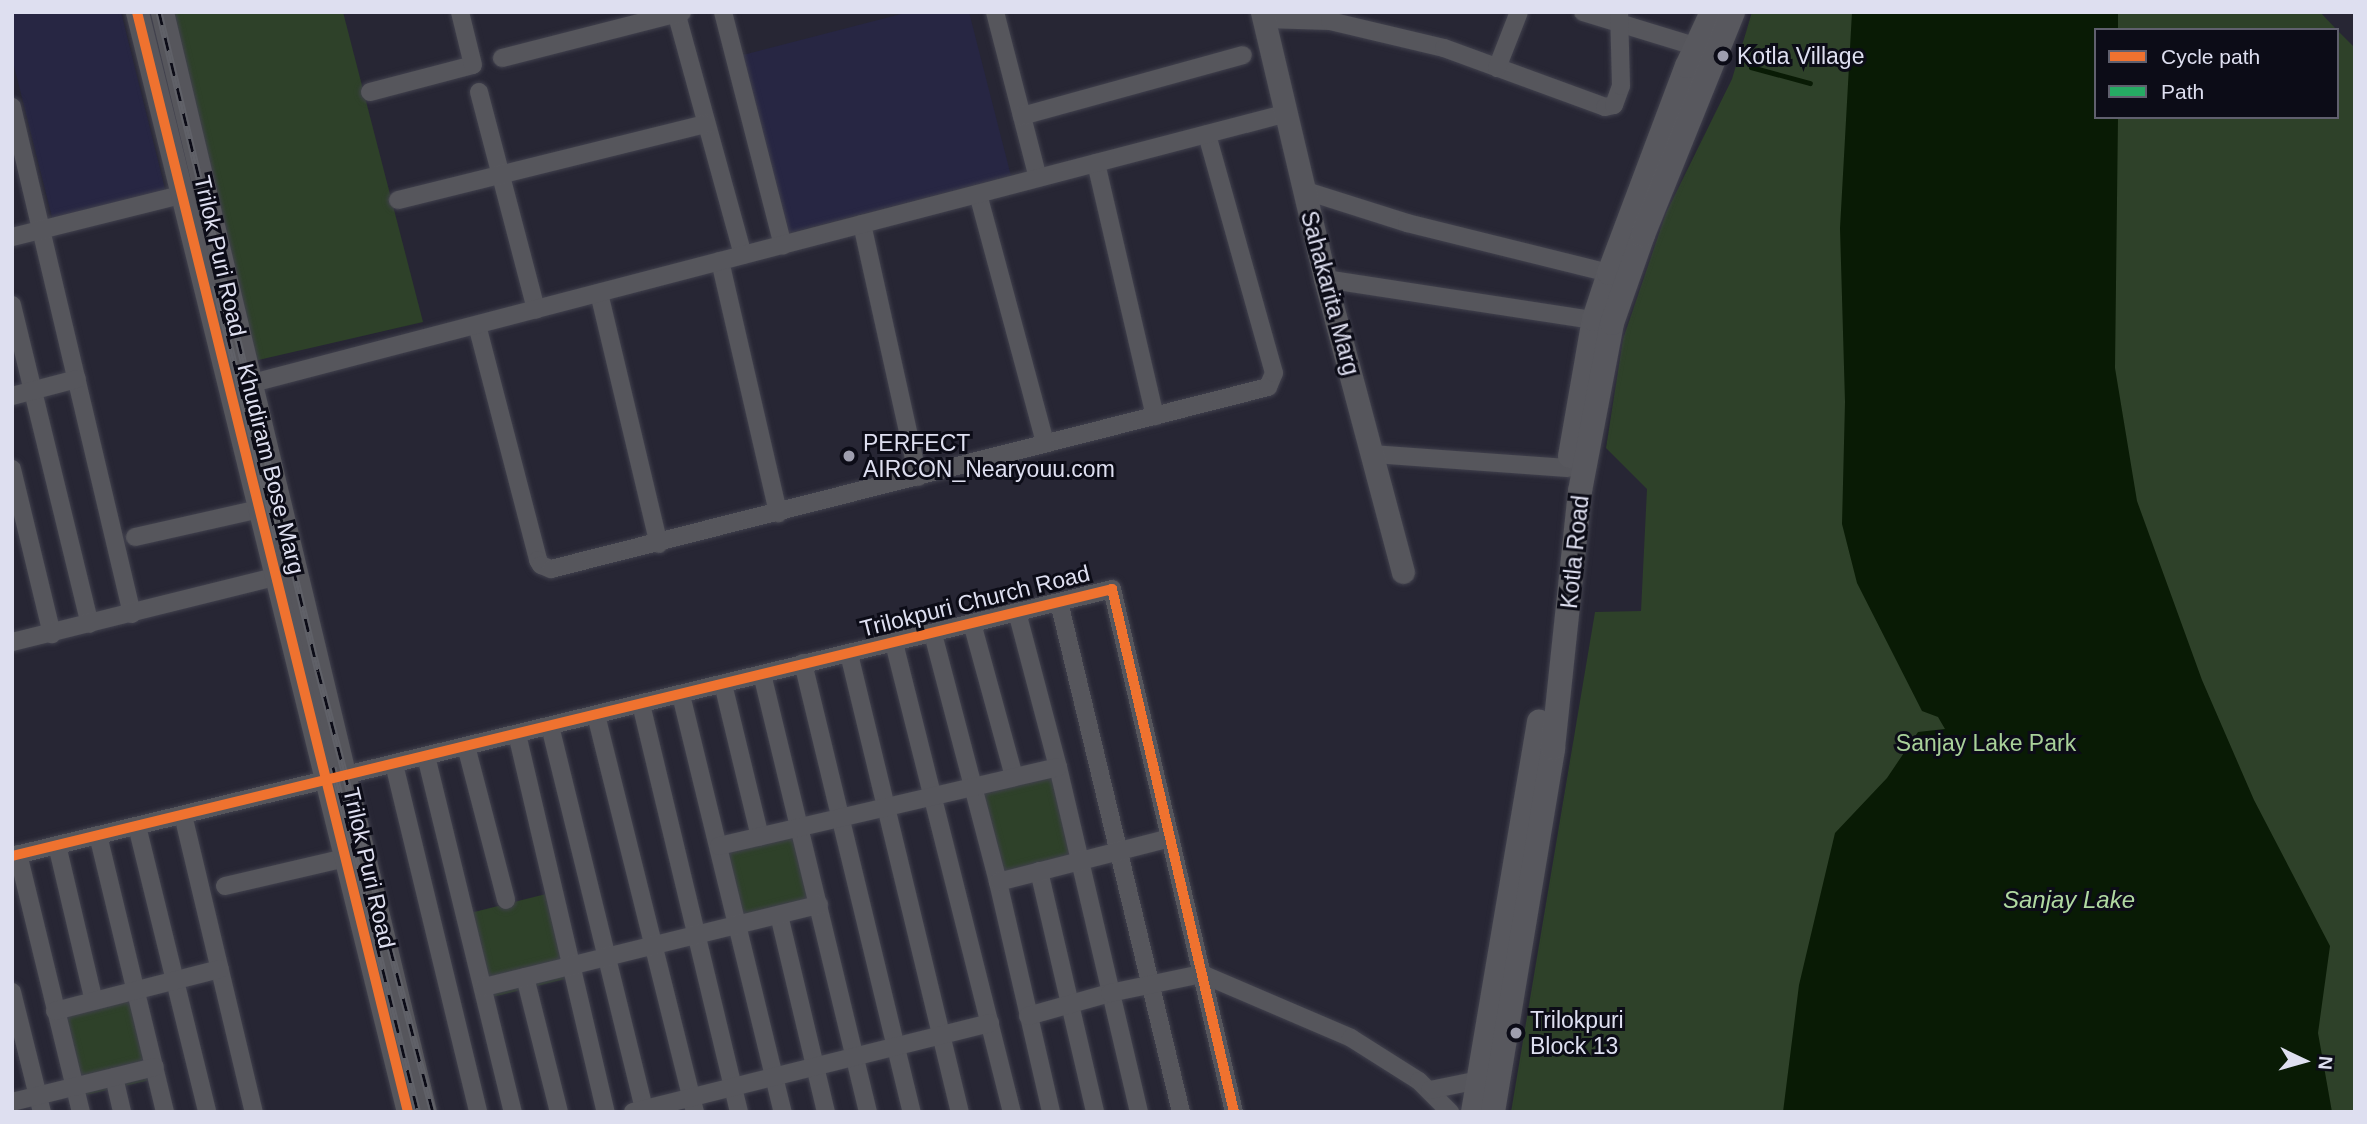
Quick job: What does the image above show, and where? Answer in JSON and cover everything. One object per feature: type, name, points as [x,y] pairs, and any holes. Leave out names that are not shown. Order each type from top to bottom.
[{"type":"main road","name":"Kotla Road","points":[[1473,1112],[1536,744],[1568,468],[1603,321],[1643,235],[1706,49],[1712,12]]},
{"type":"main road","name":"Kotla Road","points":[[1493,1112],[1553,748],[1580,491],[1609,273],[1706,49],[1733,12]]},
{"type":"street","name":"Khudiram Bose Marg","points":[[137,12],[181,195],[241,386],[259,509],[286,574],[337,777],[345,858],[365,936]]},
{"type":"street","name":"Trilok Puri Road","points":[[162,12],[241,386],[286,574]]},
{"type":"street","points":[[370,92],[473,65],[460,12]]},
{"type":"street","points":[[723,12],[783,245]]},
{"type":"street","points":[[995,12],[1038,178]]},
{"type":"street","points":[[1497,68],[1519,12]]},
{"type":"street","points":[[1583,12],[1618,17],[1706,49]]},
{"type":"street","points":[[502,58],[678,13],[743,255]]},
{"type":"street","points":[[1263,16],[1332,17],[1444,48],[1598,106],[1614,105],[1622,86],[1618,17]]},
{"type":"street","name":"Sahakarita Marg","points":[[1263,16],[1325,279],[1403,572]]},
{"type":"street","points":[[1022,116],[1243,55]]},
{"type":"street","points":[[479,92],[498,174],[536,310]]},
{"type":"street","points":[[12,107],[132,614]]},
{"type":"street","points":[[241,386],[1284,114]]},
{"type":"street","points":[[398,200],[706,124]]},
{"type":"street","points":[[477,325],[541,565],[551,569],[659,544],[1045,442],[1268,387],[1273,379],[1207,134]]},
{"type":"street","points":[[1096,163],[1155,416]]},
{"type":"street","points":[[1303,190],[1407,223],[1609,273]]},
{"type":"street","points":[[978,194],[1045,442]]},
{"type":"street","points":[[12,237],[181,195]]},
{"type":"street","points":[[862,225],[918,477]]},
{"type":"street","points":[[720,261],[778,513]]},
{"type":"street","points":[[1325,279],[1603,321]]},
{"type":"street","points":[[599,293],[659,544]]},
{"type":"street","points":[[12,305],[90,624]]},
{"type":"street","points":[[12,396],[77,379]]},
{"type":"street","points":[[1373,454],[1568,468]]},
{"type":"street","points":[[13,475],[52,634]]},
{"type":"street","points":[[135,537],[259,509]]},
{"type":"street","points":[[12,642],[286,574]]},
{"type":"street","name":"Trilokpuri Church Road","points":[[15,855],[1112,589],[1234,1112]]},
{"type":"street","points":[[1059,602],[1181,1112]]},
{"type":"street","points":[[1017,612],[1058,766],[1139,1112]]},
{"type":"street","points":[[972,623],[1014,777]]},
{"type":"street","points":[[933,634],[998,882],[1051,1112]]},
{"type":"street","points":[[894,643],[1012,1112]]},
{"type":"street","points":[[849,654],[960,1112]]},
{"type":"street","points":[[803,663],[912,1112]]},
{"type":"street","points":[[762,674],[868,1112]]},
{"type":"street","points":[[723,684],[760,837]]},
{"type":"street","points":[[681,695],[783,1112]]},
{"type":"street","points":[[641,704],[739,1112]]},
{"type":"street","points":[[596,715],[693,1104]]},
{"type":"street","points":[[550,726],[608,957],[641,1111],[693,1104],[734,1088],[990,1023]]},
{"type":"street","points":[[517,734],[606,1112]]},
{"type":"street","points":[[466,746],[506,901]]},
{"type":"street","points":[[426,756],[513,1112]]},
{"type":"street","points":[[394,764],[478,1112]]},
{"type":"street","points":[[719,846],[1058,766]]},
{"type":"street","name":"Trilok Puri Road","points":[[337,777],[425,1112]]},
{"type":"street","points":[[183,815],[254,1112]]},
{"type":"street","points":[[137,826],[207,1112]]},
{"type":"street","points":[[98,835],[165,1112]]},
{"type":"street","points":[[998,882],[1170,838]]},
{"type":"street","points":[[57,845],[94,1001]]},
{"type":"street","points":[[15,855],[81,1112]]},
{"type":"street","points":[[225,886],[345,858]]},
{"type":"street","points":[[1039,871],[1094,1112]]},
{"type":"street","points":[[484,987],[819,905]]},
{"type":"street","points":[[779,915],[826,1112]]},
{"type":"street","name":"Trilok Puri Road","points":[[365,936],[408,1112]]},
{"type":"street","points":[[55,1011],[220,968]]},
{"type":"street","points":[[1028,1016],[1110,993],[1202,974],[1329,1027],[1378,1055],[1430,1090],[1450,1112]]},
{"type":"street","points":[[525,976],[559,1112]]},
{"type":"street","points":[[12,992],[40,1104]]},
{"type":"street","points":[[12,1102],[40,1104],[75,1087],[155,1067]]},
{"type":"street","points":[[114,1077],[122,1112]]},
{"type":"street","points":[[1430,1090],[1479,1080]]},
{"type":"shaded area","points":[[12,12],[121,12],[166,193],[53,221],[12,58]]},
{"type":"shaded area","points":[[909,12],[969,12],[1011,176],[789,233],[743,55]]},
{"type":"green space","points":[[165,12],[343,12],[423,322],[250,362]]},
{"type":"green space","name":"Sanjay Lake Park","points":[[1752,12],[2320,12],[2336,28],[2094,28],[2094,119],[2339,119],[2339,32],[2355,48],[2355,1112],[1511,1112],[1595,612],[1641,611],[1647,489],[1606,448],[1623,339],[1666,213],[1732,79]]},
{"type":"green space","points":[[1052,775],[1071,859],[997,876],[978,792]]},
{"type":"green space","points":[[797,831],[816,915],[742,932],[723,848]]},
{"type":"green space","points":[[546,894],[567,978],[493,997],[472,912]]},
{"type":"green space","points":[[132,996],[151,1080],[77,1097],[58,1013]]},
{"type":"water","name":"Sanjay Lake","points":[[1852,12],[2118,12],[2118,28],[2094,28],[2094,119],[2118,119],[2115,368],[2137,501],[2202,680],[2254,800],[2330,946],[2318,1033],[2332,1112],[1783,1112],[1799,985],[1835,833],[1887,778],[1918,732],[1945,729],[1938,717],[1922,711],[1857,583],[1842,524],[1845,402],[1840,228]]},
{"type":"waterway","points":[[1751,67],[1810,83]]},
{"type":"railway","points":[[159,12],[318,671],[433,1112]]},
{"type":"railway","points":[[215,285],[277,540]]},
{"type":"railway","points":[[333,767],[418,1112]]},
{"type":"cycle path","points":[[137,12],[408,1112]]},
{"type":"cycle path","points":[[12,856],[1112,589],[1234,1112]]},
{"type":"place","name":"Kotla Village","points":[[1723,56]]},
{"type":"place","name":"PERFECT AIRCON_Nearyouu.com","points":[[849,456]]},
{"type":"place","name":"Trilokpuri Block 13","points":[[1516,1033]]}]
